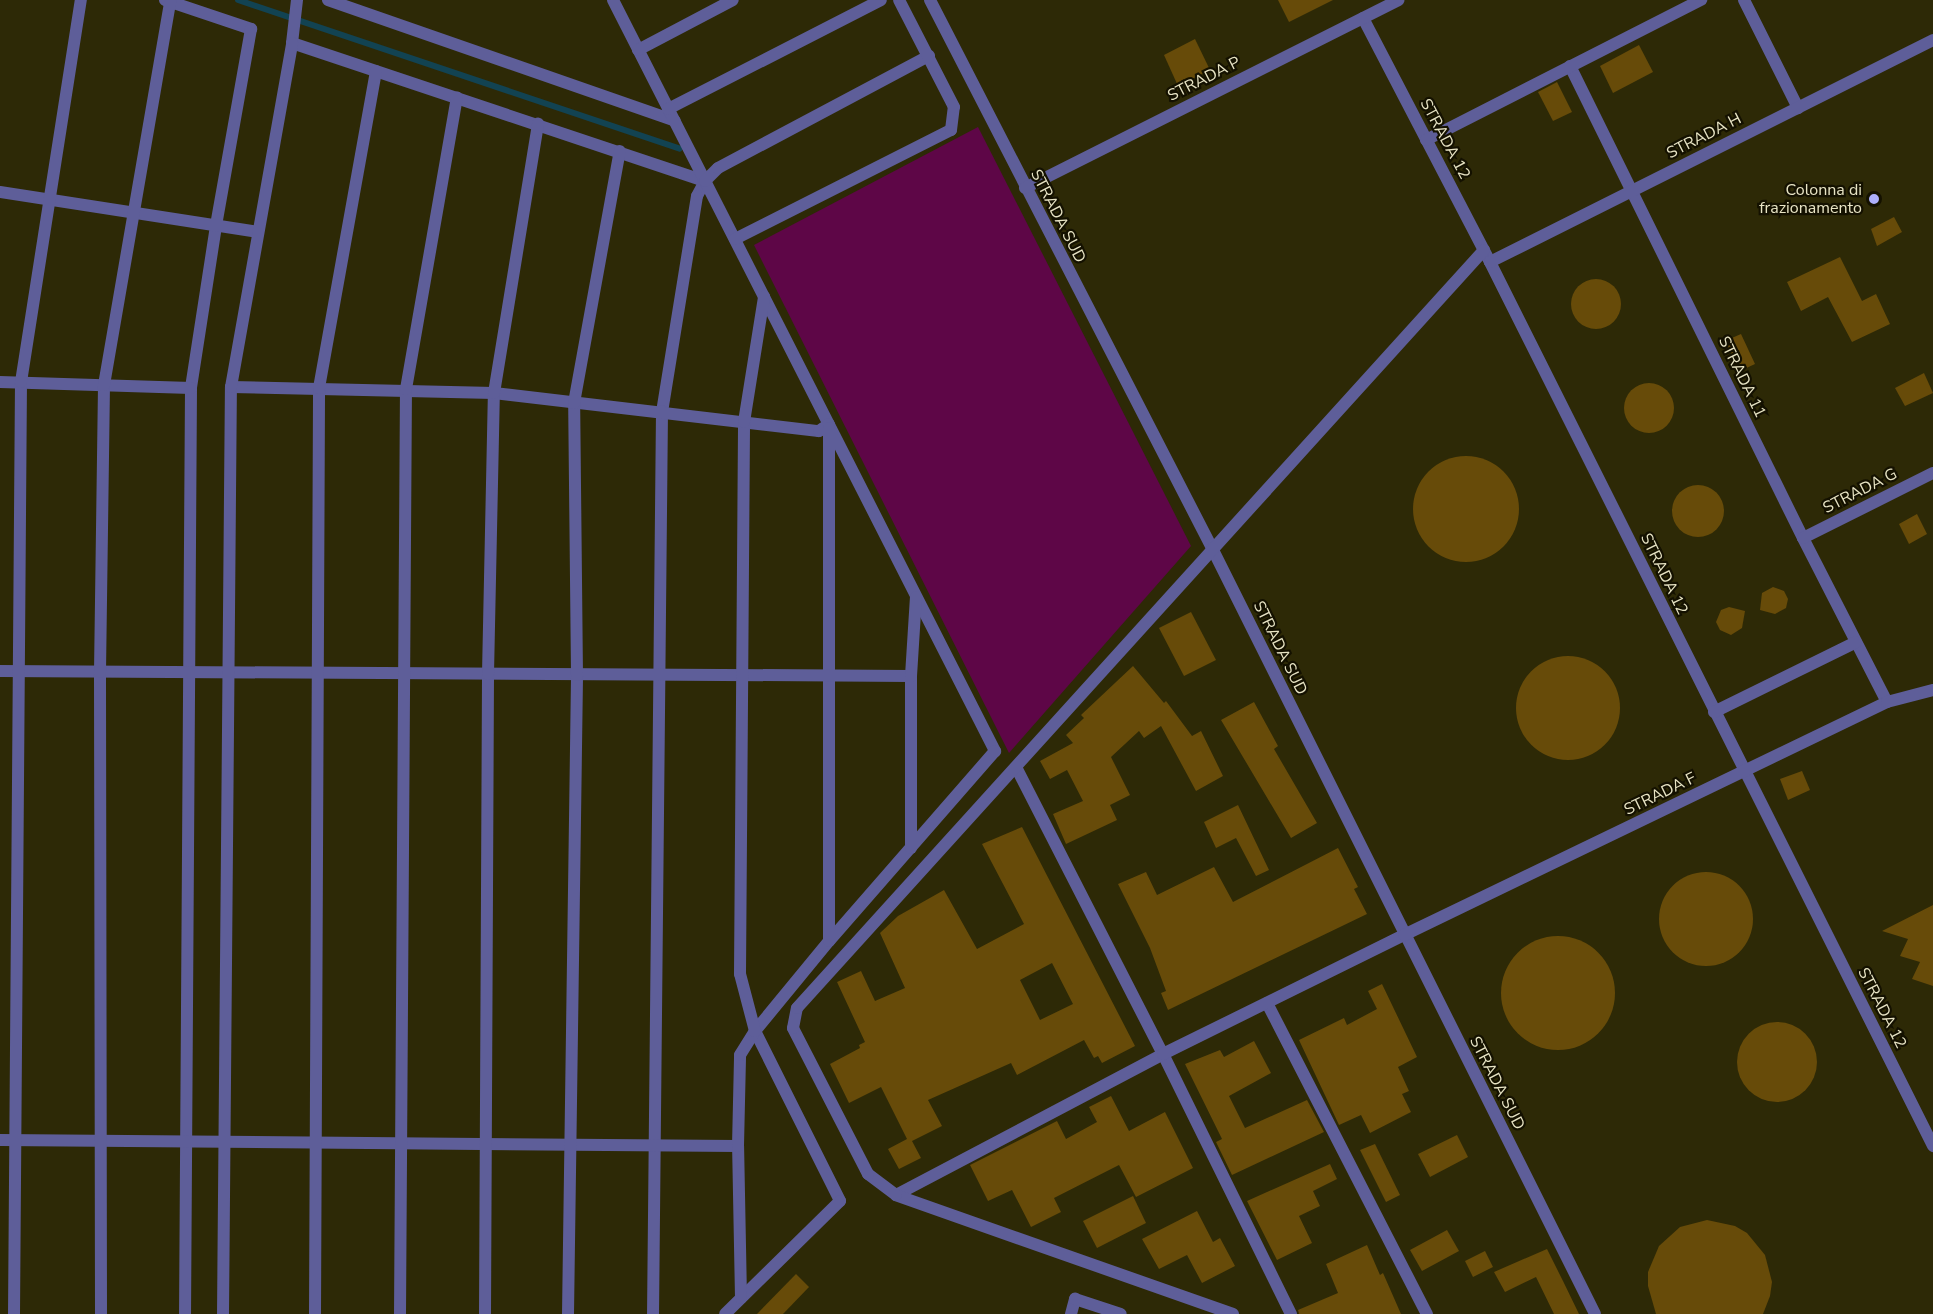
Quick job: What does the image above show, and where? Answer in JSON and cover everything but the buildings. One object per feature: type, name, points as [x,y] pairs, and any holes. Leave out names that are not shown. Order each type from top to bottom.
[{"type":"lane","points":[[14,1314],[21,382],[81,0]]},
{"type":"lane","points":[[328,0],[675,121]]},
{"type":"lane","points":[[613,0],[995,751],[829,941],[755,1031],[740,1055],[738,1146],[741,1298]]},
{"type":"lane","points":[[638,50],[733,0]]},
{"type":"lane","points":[[668,109],[881,0]]},
{"type":"lane","points":[[735,240],[951,130],[954,107],[899,0]]},
{"type":"lane","name":"STRADA SUD","points":[[930,0],[1212,548],[1595,1314]]},
{"type":"lane","name":"STRADA P","points":[[1025,188],[1398,0]]},
{"type":"lane","points":[[1426,140],[1701,0]]},
{"type":"lane","points":[[1744,0],[1798,108]]},
{"type":"lane","points":[[100,1314],[100,672],[104,385],[135,212],[168,1],[250,29],[221,227],[191,388],[193,672],[191,1142],[185,1314]]},
{"type":"lane","points":[[223,1314],[220,1142],[224,672],[231,387],[253,232],[292,37],[296,4]]},
{"type":"lane","name":"STRADA 12","points":[[1363,18],[1484,250],[1933,1146]]},
{"type":"lane","points":[[292,37],[376,71],[705,181]]},
{"type":"lane","name":"STRADA H","points":[[1490,262],[1933,40]]},
{"type":"lane","points":[[653,1314],[662,675],[662,411],[697,196],[705,181],[717,168],[929,56]]},
{"type":"lane","name":"STRADA 11","points":[[1570,66],[1803,538],[1887,702]]},
{"type":"lane","points":[[315,1314],[319,388],[376,71]]},
{"type":"lane","points":[[400,1314],[406,389],[457,97]]},
{"type":"lane","points":[[485,1314],[488,674],[494,393],[538,124]]},
{"type":"lane","points":[[568,1314],[577,675],[574,403],[620,151]]},
{"type":"lane","points":[[0,192],[253,232]]},
{"type":"lane","points":[[1233,1314],[896,1195],[868,1174],[793,1028],[797,1008],[1017,769],[1212,548],[1484,250]]},
{"type":"lane","points":[[724,1314],[840,1201],[755,1031],[740,974],[744,422],[764,297]]},
{"type":"lane","points":[[0,382],[191,388]]},
{"type":"lane","points":[[231,387],[406,389],[494,393],[819,431],[829,424]]},
{"type":"lane","points":[[829,424],[829,941]]},
{"type":"lane","name":"STRADA G","points":[[1803,538],[1933,473]]},
{"type":"lane","points":[[911,848],[911,676],[916,596]]},
{"type":"lane","points":[[1714,712],[1856,642]]},
{"type":"lane","points":[[0,671],[911,676]]},
{"type":"lane","name":"STRADA F","points":[[896,1195],[1163,1054],[1404,935],[1887,702],[1933,690]]},
{"type":"lane","points":[[1017,769],[1163,1054],[1291,1314]]},
{"type":"lane","points":[[1267,1003],[1427,1314]]},
{"type":"lane","points":[[0,1140],[738,1146]]},
{"type":"lane","points":[[1071,1314],[1075,1299],[1120,1314]]},
{"type":"shaded area","points":[[978,127],[1191,546],[1009,753],[754,245]]},
{"type":"waterway","points":[[238,0],[680,149]]},
{"type":"place","name":"Colonna di frazionamento","points":[[1874,199]]}]
